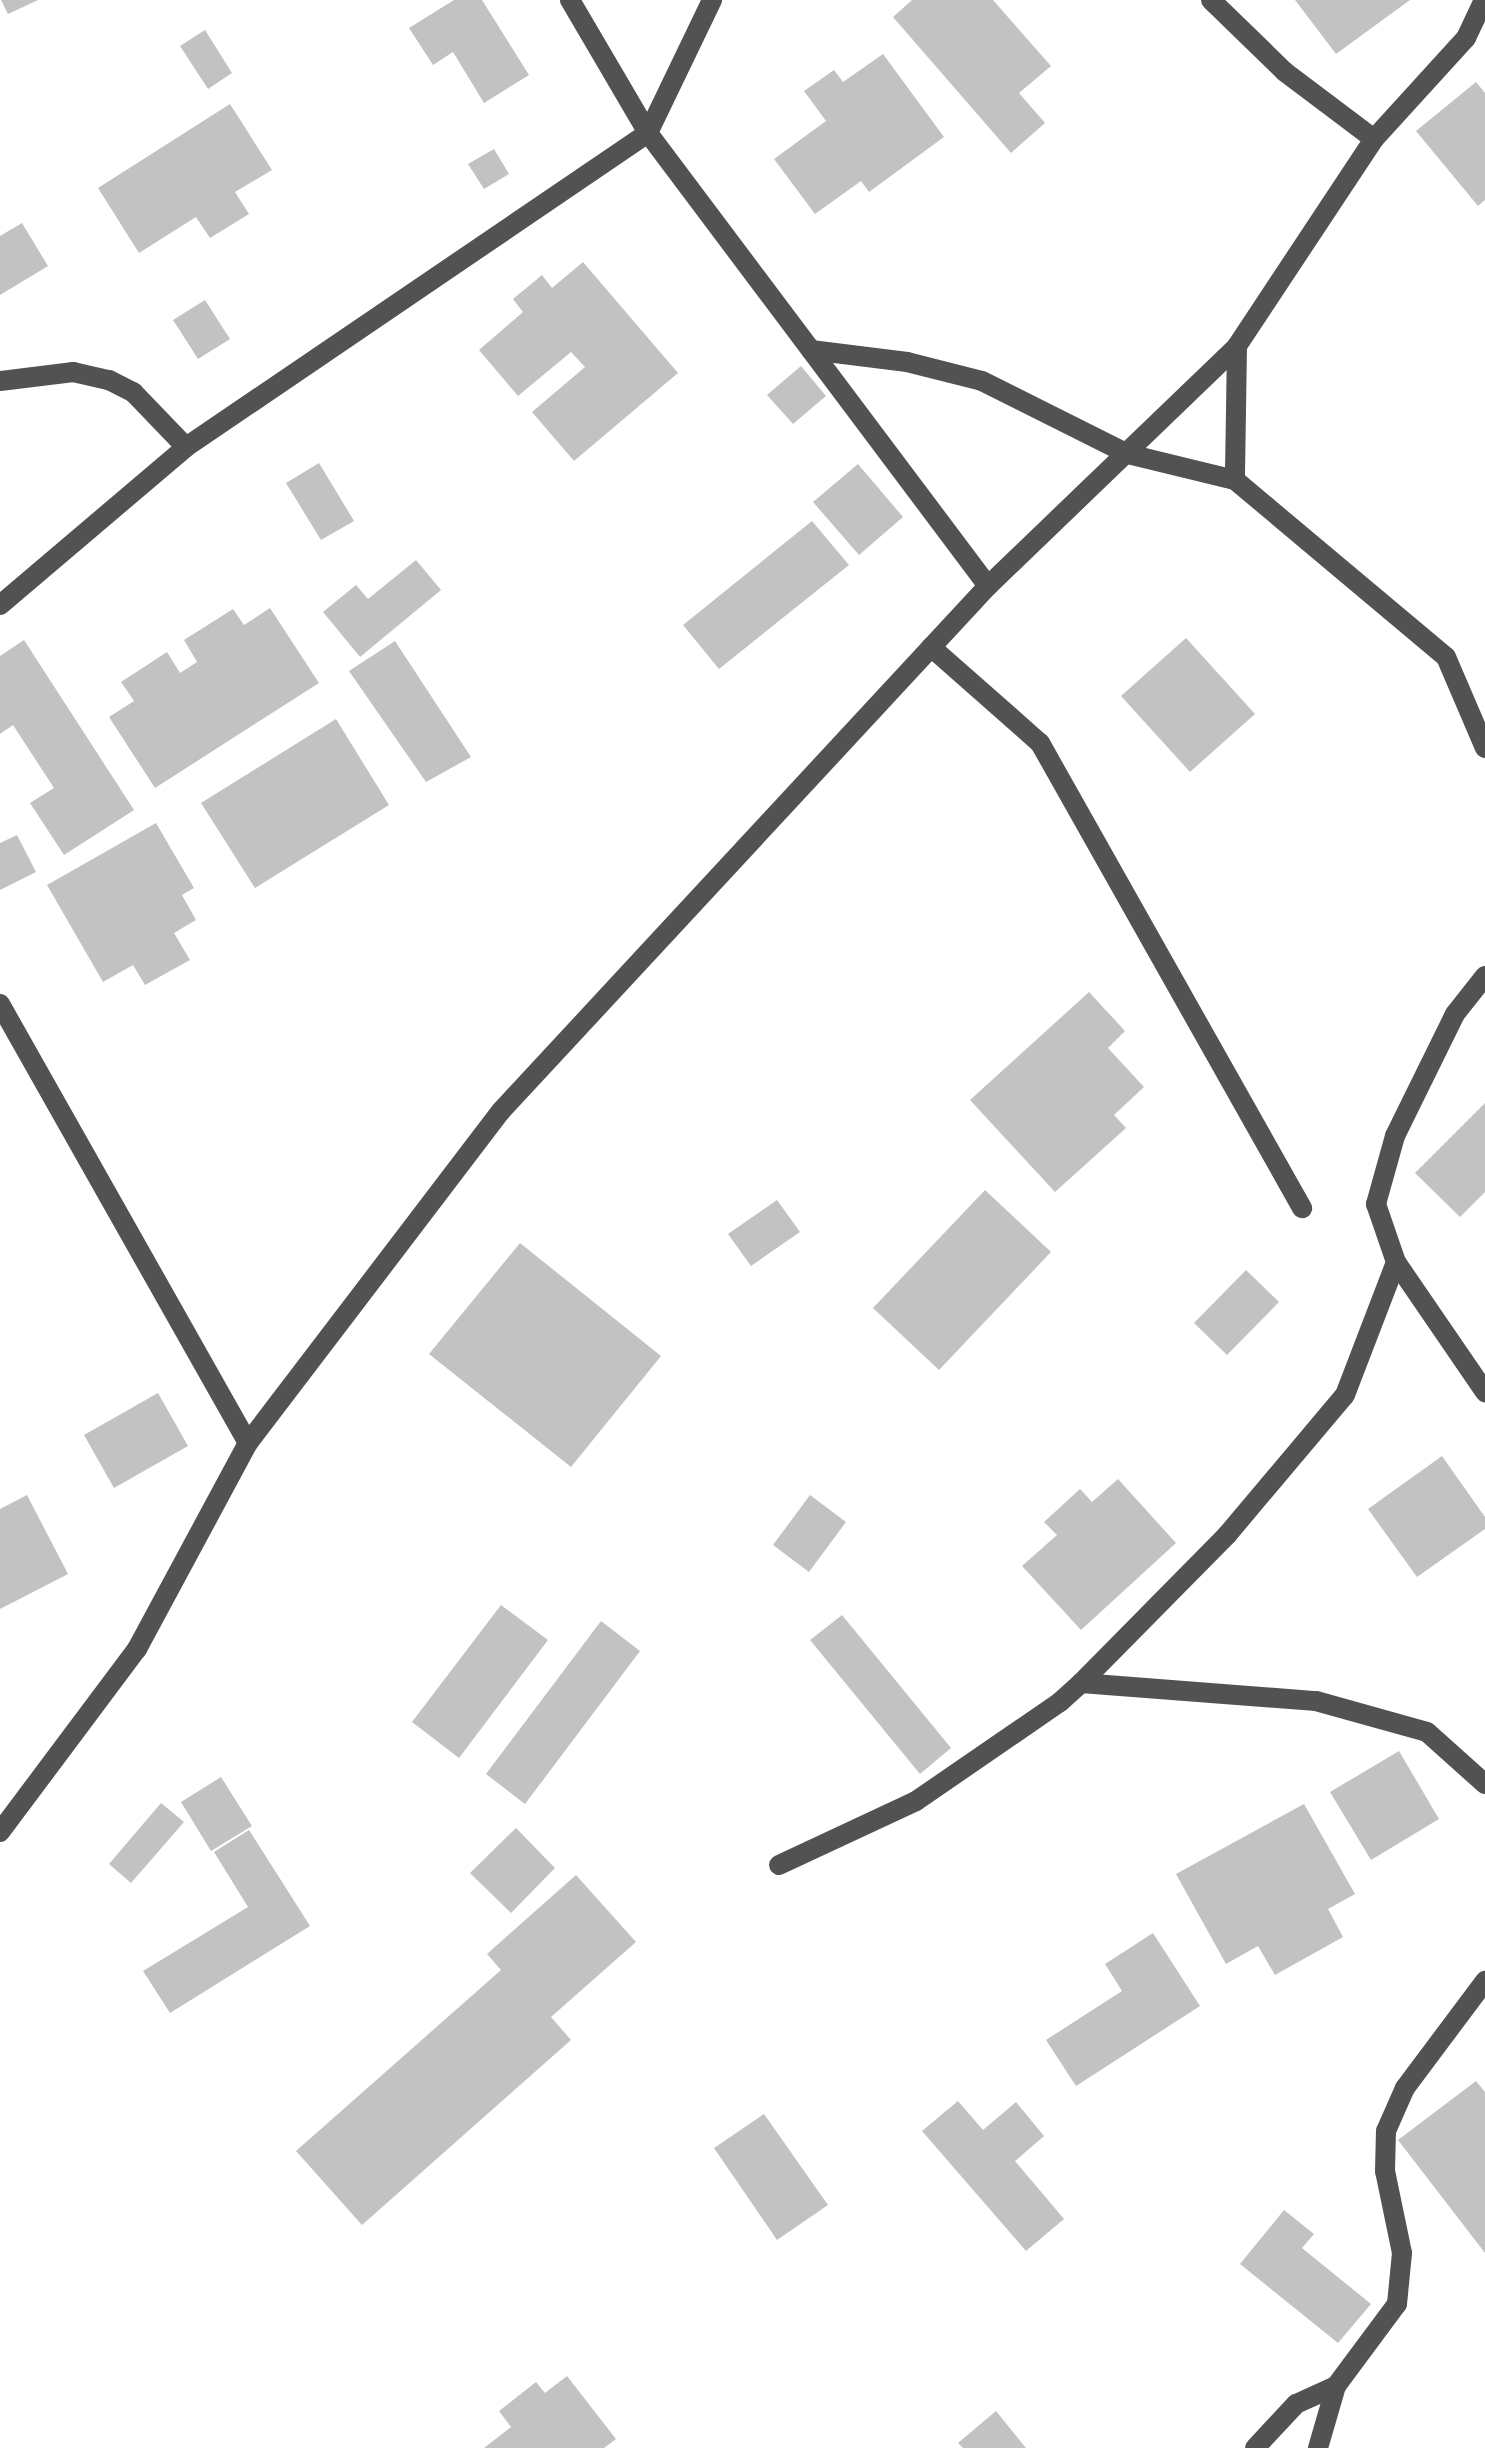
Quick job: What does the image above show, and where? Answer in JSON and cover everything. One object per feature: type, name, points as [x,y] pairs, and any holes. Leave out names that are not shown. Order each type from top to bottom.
[{"type":"street","points":[[570,0],[648,133],[988,586]]},
{"type":"street","points":[[0,605],[186,447],[648,133],[712,0]]},
{"type":"street","points":[[1211,0],[1285,72],[1374,139]]},
{"type":"street","points":[[0,1832],[137,1649],[248,1443],[501,1111],[988,586],[1237,346],[1374,139],[1466,38],[1484,0]]},
{"type":"street","points":[[1235,480],[1237,346]]},
{"type":"street","points":[[811,350],[907,362],[982,381],[1128,454],[1235,480],[1446,657],[1485,748]]},
{"type":"street","points":[[0,381],[73,372],[109,380],[133,392],[186,447]]},
{"type":"street","points":[[931,647],[1040,743],[1302,1208]]},
{"type":"street","points":[[1485,976],[1455,1014],[1395,1136],[1376,1204],[1396,1262],[1485,1392]]},
{"type":"street","points":[[0,1004],[248,1443]]},
{"type":"street","points":[[779,1865],[916,1801],[1060,1702],[1081,1683],[1227,1535],[1345,1395],[1396,1262]]},
{"type":"street","points":[[1081,1683],[1316,1701],[1427,1732],[1485,1784]]},
{"type":"street","points":[[1318,2448],[1336,2386],[1397,2304],[1402,2253],[1385,2171],[1386,2131],[1405,2088],[1485,1981]]},
{"type":"street","points":[[1255,2448],[1296,2404],[1336,2386]]},
{"type":"building","points":[[1,0],[38,0],[8,14]]},
{"type":"building","points":[[454,0],[482,0],[529,75],[484,103],[453,52],[433,65],[409,28]]},
{"type":"building","points":[[912,0],[993,0],[1051,66],[1019,93],[1045,123],[1011,153],[893,17]]},
{"type":"building","points":[[1295,0],[1410,0],[1336,54]]},
{"type":"building","points":[[205,30],[232,73],[208,89],[180,46]]},
{"type":"building","points":[[883,54],[944,137],[869,192],[861,181],[815,214],[774,159],[826,121],[804,91],[834,70],[843,82]]},
{"type":"building","points":[[1476,82],[1485,93],[1485,200],[1478,206],[1416,131]]},
{"type":"building","points":[[230,104],[272,170],[235,192],[249,214],[210,238],[196,217],[139,253],[98,188]]},
{"type":"building","points":[[494,149],[509,174],[484,189],[468,164]]},
{"type":"building","points":[[22,223],[48,266],[0,295],[0,236]]},
{"type":"building","points":[[583,262],[678,373],[574,461],[532,412],[585,367],[571,352],[518,396],[479,350],[523,312],[513,299],[542,275],[552,288]]},
{"type":"building","points":[[205,300],[230,339],[198,359],[173,320]]},
{"type":"building","points":[[801,366],[826,396],[793,424],[767,395]]},
{"type":"building","points":[[319,463],[354,521],[321,540],[286,483]]},
{"type":"building","points":[[858,464],[903,517],[859,555],[813,502]]},
{"type":"building","points":[[812,521],[849,565],[719,669],[683,625]]},
{"type":"building","points":[[416,560],[441,590],[360,657],[323,612],[356,585],[368,599]]},
{"type":"building","points":[[270,608],[319,683],[155,788],[109,717],[134,701],[121,682],[167,652],[180,673],[197,662],[184,640],[233,609],[244,625]]},
{"type":"building","points":[[1186,638],[1255,714],[1190,772],[1121,696]]},
{"type":"building","points":[[24,640],[134,810],[64,855],[30,803],[54,788],[13,725],[0,734],[0,656]]},
{"type":"building","points":[[395,641],[471,757],[426,782],[349,671]]},
{"type":"building","points":[[336,719],[389,805],[255,888],[201,803]]},
{"type":"building","points":[[156,823],[194,888],[182,895],[196,920],[174,933],[190,960],[145,985],[133,965],[103,982],[47,885]]},
{"type":"building","points":[[17,835],[36,872],[0,890],[0,843]]},
{"type":"building","points":[[1089,992],[1125,1031],[1108,1048],[1144,1087],[1114,1115],[1126,1128],[1055,1192],[970,1100]]},
{"type":"building","points":[[1485,1103],[1485,1192],[1460,1217],[1415,1173]]},
{"type":"building","points":[[985,1190],[1051,1252],[939,1370],[873,1308]]},
{"type":"building","points":[[777,1200],[800,1232],[751,1266],[728,1234]]},
{"type":"building","points":[[520,1243],[661,1356],[571,1467],[429,1354]]},
{"type":"building","points":[[1246,1270],[1279,1302],[1227,1355],[1194,1323]]},
{"type":"building","points":[[158,1393],[188,1446],[114,1488],[84,1435]]},
{"type":"building","points":[[1442,1456],[1485,1517],[1485,1529],[1417,1577],[1368,1509]]},
{"type":"building","points":[[1118,1479],[1176,1543],[1081,1630],[1022,1566],[1057,1535],[1044,1522],[1080,1489],[1092,1502]]},
{"type":"building","points":[[27,1495],[68,1574],[0,1609],[0,1509]]},
{"type":"building","points":[[810,1495],[846,1522],[809,1572],[773,1545]]},
{"type":"building","points":[[501,1605],[548,1640],[459,1758],[412,1722]]},
{"type":"building","points":[[842,1615],[951,1748],[920,1774],[810,1640]]},
{"type":"building","points":[[601,1621],[640,1651],[525,1804],[486,1774]]},
{"type":"building","points":[[1399,1751],[1439,1819],[1371,1860],[1330,1792]]},
{"type":"building","points":[[221,1777],[252,1826],[211,1851],[181,1802]]},
{"type":"building","points":[[161,1803],[184,1822],[131,1883],[109,1864]]},
{"type":"building","points":[[1304,1804],[1355,1894],[1328,1909],[1343,1937],[1275,1975],[1258,1946],[1226,1964],[1176,1874]]},
{"type":"building","points":[[516,1828],[555,1868],[511,1913],[470,1873]]},
{"type":"building","points":[[249,1830],[310,1926],[170,2013],[143,1971],[248,1907],[214,1852]]},
{"type":"building","points":[[576,1875],[636,1942],[551,2017],[571,2040],[362,2225],[296,2151],[501,1970],[487,1954]]},
{"type":"building","points":[[1153,1933],[1200,2006],[1076,2086],[1046,2040],[1122,1991],[1105,1964]]},
{"type":"building","points":[[1476,2081],[1485,2092],[1485,2253],[1398,2140]]},
{"type":"building","points":[[958,2101],[983,2130],[1016,2102],[1044,2136],[1015,2161],[1064,2219],[1026,2251],[922,2131]]},
{"type":"building","points":[[764,2114],[828,2205],[777,2240],[714,2148]]},
{"type":"building","points":[[1284,2210],[1314,2234],[1302,2248],[1371,2304],[1338,2343],[1240,2264]]},
{"type":"building","points":[[567,2376],[616,2439],[604,2448],[484,2448],[511,2427],[499,2411],[536,2382],[545,2393]]},
{"type":"building","points":[[996,2411],[1026,2448],[963,2448],[958,2443]]}]
